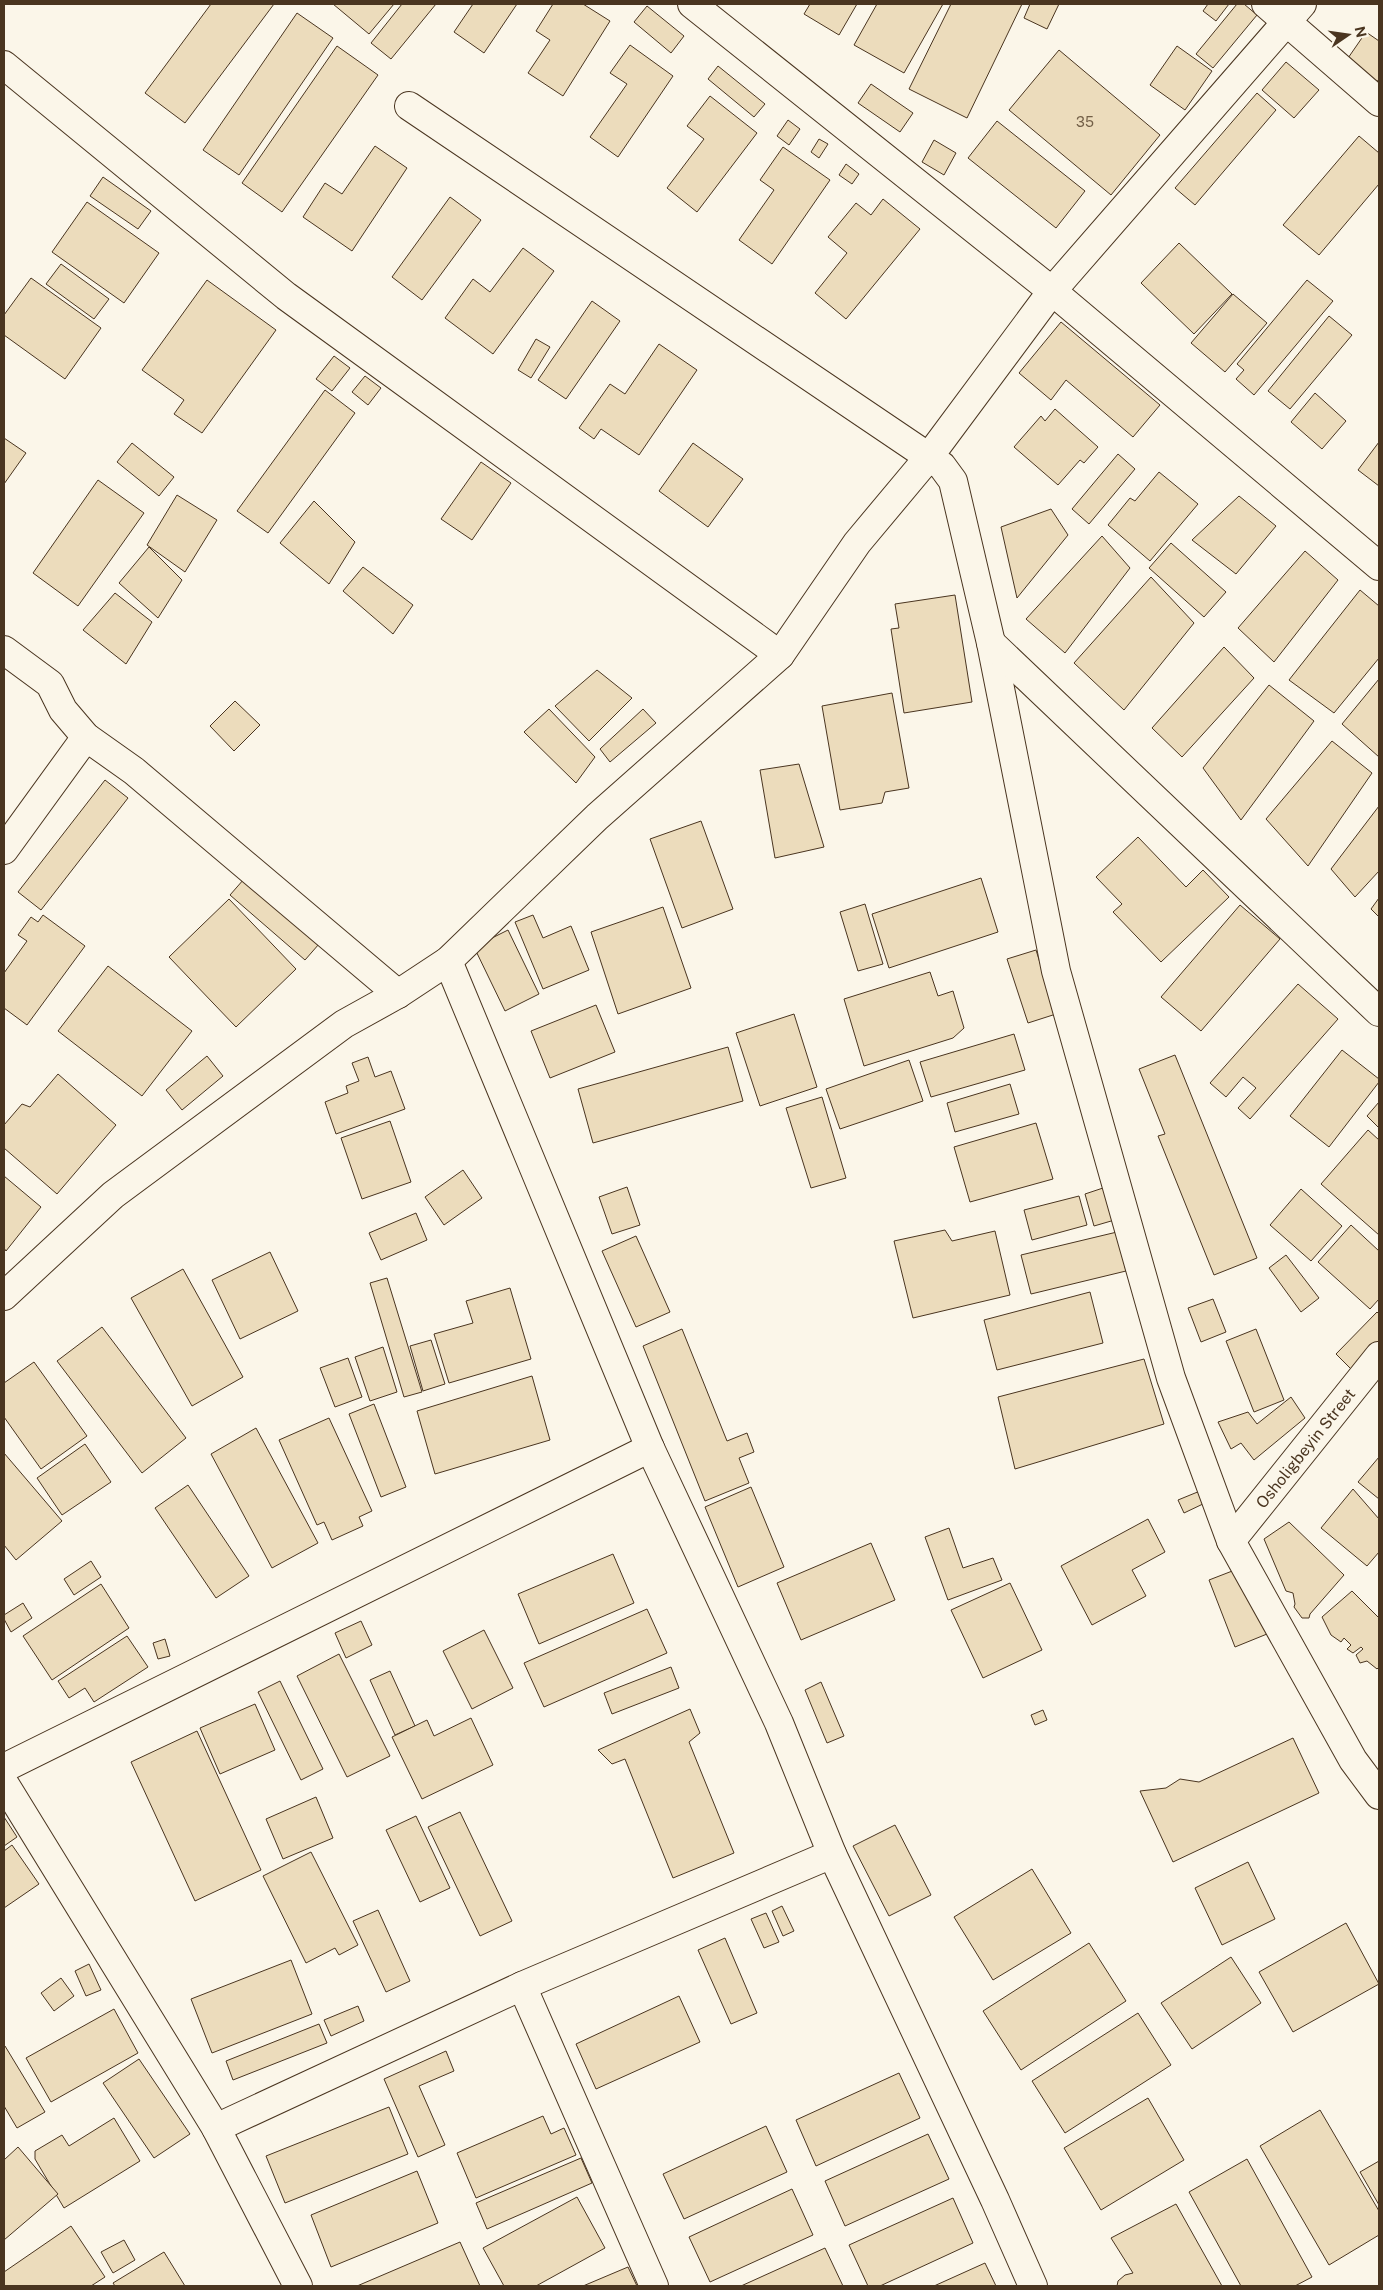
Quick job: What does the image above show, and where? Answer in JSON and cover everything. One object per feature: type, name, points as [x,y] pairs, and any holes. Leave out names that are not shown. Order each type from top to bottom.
[{"type":"street","points":[[692,4],[1052,291],[1379,566]]},
{"type":"street","points":[[1266,4],[1294,13],[1379,102]]},
{"type":"street","points":[[4,1296],[113,1195],[344,1024],[398,994],[448,962],[597,817],[780,655],[857,543],[928,458],[1052,291],[1294,13]]},
{"type":"street","points":[[4,65],[286,296],[780,655]]},
{"type":"street","points":[[409,106],[942,466],[953,481],[990,643],[1056,971],[1171,1378],[1231,1541],[1353,1760],[1379,1795]]},
{"type":"street","points":[[990,643],[1379,1012]]},
{"type":"street","points":[[4,650],[50,684],[63,710],[86,737],[134,771],[226,851],[398,994]]},
{"type":"street","points":[[4,850],[86,737]]},
{"type":"street","points":[[448,962],[650,1448],[779,1723],[832,1854],[995,2200],[1033,2286]]},
{"type":"street","name":"Osholigbeyin Street","points":[[1231,1541],[1379,1356]]},
{"type":"street","points":[[4,1768],[650,1448]]},
{"type":"street","points":[[4,1782],[216,2128],[298,2286]]},
{"type":"street","points":[[216,2128],[522,1986],[832,1854]]},
{"type":"street","points":[[522,1986],[654,2286]]},
{"type":"building","points":[[211,4],[274,4],[185,123],[145,93]]},
{"type":"building","points":[[333,4],[394,4],[369,34]]},
{"type":"building","points":[[402,4],[436,4],[391,59],[371,43]]},
{"type":"building","points":[[473,4],[517,4],[484,53],[454,32]]},
{"type":"building","points":[[553,4],[583,4],[610,21],[563,96],[528,73],[550,40],[536,31]]},
{"type":"building","points":[[810,4],[857,4],[839,35],[804,14]]},
{"type":"building","points":[[877,4],[943,4],[904,73],[854,45]]},
{"type":"building","points":[[951,4],[1022,4],[967,118],[909,89]]},
{"type":"building","points":[[1030,4],[1059,4],[1047,29],[1024,18]]},
{"type":"building","points":[[1208,4],[1229,4],[1216,21],[1203,11]]},
{"type":"building","points":[[1237,4],[1244,4],[1257,15],[1213,68],[1196,54]]},
{"type":"building","points":[[647,6],[684,36],[671,53],[634,22]]},
{"type":"building","points":[[297,13],[333,38],[239,175],[203,150]]},
{"type":"building","points":[[1366,32],[1379,41],[1379,79],[1376,83],[1346,61]]},
{"type":"building","points":[[630,45],[673,76],[618,157],[590,137],[627,84],[610,73]]},
{"type":"building","points":[[337,46],[378,75],[282,212],[242,183]]},
{"type":"building","points":[[1177,46],[1212,71],[1185,110],[1150,85]]},
{"type":"building","points":[[1059,50],[1160,135],[1111,195],[1009,110]]},
{"type":"building","points":[[1286,62],[1319,90],[1294,118],[1262,90]]},
{"type":"building","points":[[718,66],[765,104],[754,117],[708,79]]},
{"type":"building","points":[[871,84],[913,113],[900,132],[858,103]]},
{"type":"building","points":[[1257,93],[1276,110],[1195,205],[1175,188]]},
{"type":"building","points":[[710,96],[757,133],[697,212],[667,188],[704,139],[687,126]]},
{"type":"building","points":[[788,120],[800,129],[789,145],[777,136]]},
{"type":"building","points":[[997,121],[1085,191],[1056,228],[968,158]]},
{"type":"building","points":[[1359,136],[1379,153],[1379,184],[1319,255],[1283,225]]},
{"type":"building","points":[[819,139],[828,144],[819,158],[811,152]]},
{"type":"building","points":[[934,140],[956,153],[944,175],[922,162]]},
{"type":"building","points":[[375,146],[407,168],[352,251],[303,217],[325,183],[342,194]]},
{"type":"building","points":[[783,147],[830,180],[772,264],[739,240],[774,190],[760,180]]},
{"type":"building","points":[[846,164],[859,174],[852,184],[839,175]]},
{"type":"building","points":[[103,177],[151,211],[138,229],[90,196]]},
{"type":"building","points":[[450,197],[481,220],[422,300],[392,277]]},
{"type":"building","points":[[883,199],[920,229],[846,319],[815,293],[847,253],[828,237],[856,203],[871,215]]},
{"type":"building","points":[[87,202],[159,253],[124,303],[52,252]]},
{"type":"building","points":[[1179,243],[1232,294],[1194,334],[1141,283]]},
{"type":"building","points":[[523,248],[554,271],[493,354],[445,318],[473,279],[490,292]]},
{"type":"building","points":[[61,264],[109,299],[94,319],[46,284]]},
{"type":"building","points":[[31,278],[101,328],[65,379],[4,335],[4,315]]},
{"type":"building","points":[[207,280],[276,330],[202,433],[174,414],[184,400],[142,370]]},
{"type":"building","points":[[1307,280],[1333,301],[1254,395],[1236,379],[1244,370],[1237,364]]},
{"type":"building","points":[[1233,294],[1267,323],[1225,372],[1191,343]]},
{"type":"building","points":[[592,301],[620,321],[566,399],[538,380]]},
{"type":"building","points":[[1329,316],[1352,335],[1290,409],[1268,391]]},
{"type":"building","points":[[1061,322],[1160,405],[1133,437],[1066,380],[1051,400],[1019,373]]},
{"type":"building","points":[[536,339],[550,347],[531,378],[518,370]]},
{"type":"building","points":[[659,344],[697,370],[639,455],[601,429],[594,439],[579,428],[610,384],[625,394]]},
{"type":"building","points":[[334,356],[350,368],[332,391],[316,379]]},
{"type":"building","points":[[365,376],[381,388],[368,405],[352,392]]},
{"type":"building","points":[[325,390],[355,413],[268,533],[237,511]]},
{"type":"building","points":[[1315,393],[1346,421],[1322,449],[1291,422]]},
{"type":"building","points":[[1055,409],[1098,447],[1084,463],[1080,460],[1058,485],[1014,447],[1041,416],[1045,421]]},
{"type":"building","points":[[4,438],[26,453],[4,484]]},
{"type":"building","points":[[1379,442],[1379,486],[1358,470]]},
{"type":"building","points":[[132,443],[174,477],[159,496],[117,462]]},
{"type":"building","points":[[693,443],[743,479],[708,527],[659,491]]},
{"type":"building","points":[[1118,454],[1135,469],[1089,524],[1072,509]]},
{"type":"building","points":[[481,462],[511,483],[472,540],[441,519]]},
{"type":"building","points":[[1159,472],[1198,504],[1150,561],[1108,525],[1130,498],[1135,501]]},
{"type":"building","points":[[98,480],[144,513],[78,606],[33,573]]},
{"type":"building","points":[[177,495],[217,520],[185,572],[147,545]]},
{"type":"building","points":[[1239,496],[1276,526],[1236,574],[1192,540]]},
{"type":"building","points":[[314,501],[355,542],[329,584],[280,543]]},
{"type":"building","points":[[1051,509],[1068,535],[1017,598],[1001,527]]},
{"type":"building","points":[[1102,536],[1130,568],[1065,653],[1026,619]]},
{"type":"building","points":[[1171,543],[1226,592],[1204,617],[1149,568]]},
{"type":"building","points":[[149,547],[182,580],[158,618],[119,583]]},
{"type":"building","points":[[1305,551],[1338,580],[1274,662],[1238,628]]},
{"type":"building","points":[[363,567],[413,605],[393,634],[343,591]]},
{"type":"building","points":[[1151,577],[1194,623],[1124,710],[1074,663]]},
{"type":"building","points":[[1360,590],[1379,606],[1379,658],[1334,713],[1289,680]]},
{"type":"building","points":[[115,593],[152,622],[126,664],[83,630]]},
{"type":"building","points":[[955,595],[972,702],[904,713],[891,629],[899,628],[895,604]]},
{"type":"building","points":[[1224,647],[1254,678],[1182,757],[1152,728]]},
{"type":"building","points":[[597,670],[632,698],[589,741],[555,706]]},
{"type":"building","points":[[1379,679],[1379,757],[1342,724]]},
{"type":"building","points":[[1269,685],[1314,721],[1241,820],[1203,768]]},
{"type":"building","points":[[892,693],[909,788],[885,792],[882,803],[840,810],[822,706]]},
{"type":"building","points":[[235,701],[260,725],[234,751],[210,726]]},
{"type":"building","points":[[549,709],[595,757],[576,783],[524,732]]},
{"type":"building","points":[[643,709],[656,723],[610,762],[600,749]]},
{"type":"building","points":[[1332,741],[1372,773],[1308,866],[1266,819]]},
{"type":"building","points":[[799,764],[824,847],[775,858],[760,770]]},
{"type":"building","points":[[105,780],[128,798],[41,910],[18,892]]},
{"type":"building","points":[[1379,806],[1379,871],[1355,897],[1331,869]]},
{"type":"building","points":[[701,821],[733,909],[682,928],[650,839]]},
{"type":"building","points":[[1138,837],[1186,887],[1203,870],[1229,897],[1161,962],[1113,912],[1122,904],[1096,877]]},
{"type":"building","points":[[981,878],[998,932],[889,968],[872,914]]},
{"type":"building","points":[[244,879],[319,944],[305,960],[230,895]]},
{"type":"building","points":[[1379,898],[1379,917],[1371,909]]},
{"type":"building","points":[[229,899],[296,969],[236,1027],[169,957]]},
{"type":"building","points":[[865,904],[883,964],[858,971],[840,912]]},
{"type":"building","points":[[1240,905],[1280,939],[1201,1031],[1161,997]]},
{"type":"building","points":[[663,907],[691,988],[618,1014],[591,932]]},
{"type":"building","points":[[43,915],[85,946],[27,1025],[4,1008],[4,973],[27,941],[18,935],[31,917],[38,922]]},
{"type":"building","points":[[533,915],[543,938],[571,926],[589,970],[543,989],[515,922]]},
{"type":"building","points":[[508,930],[539,994],[505,1011],[474,947]]},
{"type":"building","points":[[1036,950],[1056,1014],[1028,1023],[1007,959]]},
{"type":"building","points":[[108,966],[192,1031],[142,1096],[58,1031]]},
{"type":"building","points":[[930,972],[938,996],[953,991],[964,1028],[953,1038],[864,1066],[844,999]]},
{"type":"building","points":[[1298,984],[1338,1019],[1250,1119],[1238,1108],[1256,1088],[1243,1077],[1226,1097],[1210,1083]]},
{"type":"building","points":[[596,1005],[615,1052],[550,1078],[531,1031]]},
{"type":"building","points":[[794,1014],[817,1087],[760,1106],[736,1033]]},
{"type":"building","points":[[1014,1034],[1025,1070],[931,1097],[920,1062]]},
{"type":"building","points":[[728,1047],[743,1101],[593,1143],[578,1089]]},
{"type":"building","points":[[1342,1050],[1379,1079],[1379,1082],[1329,1147],[1290,1116]]},
{"type":"building","points":[[1175,1055],[1257,1258],[1214,1275],[1158,1136],[1165,1134],[1139,1069]]},
{"type":"building","points":[[207,1056],[223,1076],[182,1110],[166,1090]]},
{"type":"building","points":[[368,1057],[375,1077],[391,1071],[405,1109],[336,1134],[325,1102],[348,1093],[346,1086],[359,1081],[352,1063]]},
{"type":"building","points":[[909,1060],[923,1101],[840,1129],[826,1089]]},
{"type":"building","points":[[58,1074],[116,1125],[57,1194],[4,1148],[4,1125],[22,1104],[30,1107]]},
{"type":"building","points":[[1010,1084],[1019,1114],[955,1132],[947,1103]]},
{"type":"building","points":[[822,1097],[846,1178],[811,1188],[786,1108]]},
{"type":"building","points":[[1379,1102],[1379,1128],[1367,1116]]},
{"type":"building","points":[[390,1121],[411,1182],[362,1199],[341,1138]]},
{"type":"building","points":[[1036,1123],[1053,1179],[970,1202],[954,1147]]},
{"type":"building","points":[[1368,1130],[1379,1140],[1379,1235],[1321,1184]]},
{"type":"building","points":[[463,1170],[482,1198],[444,1225],[425,1197]]},
{"type":"building","points":[[4,1176],[41,1207],[6,1251],[4,1248]]},
{"type":"building","points":[[1109,1186],[1118,1219],[1094,1226],[1085,1194]]},
{"type":"building","points":[[627,1187],[640,1225],[612,1234],[599,1197]]},
{"type":"building","points":[[1301,1189],[1342,1226],[1311,1261],[1270,1225]]},
{"type":"building","points":[[1079,1196],[1087,1225],[1032,1240],[1024,1210]]},
{"type":"building","points":[[416,1213],[427,1240],[381,1260],[369,1233]]},
{"type":"building","points":[[1351,1225],[1379,1251],[1379,1299],[1370,1309],[1318,1262]]},
{"type":"building","points":[[945,1230],[952,1241],[995,1231],[1010,1295],[913,1318],[894,1241]]},
{"type":"building","points":[[1117,1232],[1126,1271],[1031,1294],[1021,1255]]},
{"type":"building","points":[[636,1236],[670,1312],[636,1327],[602,1251]]},
{"type":"building","points":[[270,1252],[298,1311],[240,1339],[212,1280]]},
{"type":"building","points":[[1286,1255],[1319,1298],[1301,1312],[1269,1268]]},
{"type":"building","points":[[183,1269],[243,1377],[192,1406],[131,1298]]},
{"type":"building","points":[[387,1278],[422,1392],[404,1397],[370,1283]]},
{"type":"building","points":[[510,1288],[531,1359],[449,1383],[434,1334],[473,1323],[466,1301]]},
{"type":"building","points":[[1090,1292],[1103,1343],[997,1370],[984,1320]]},
{"type":"building","points":[[1213,1299],[1226,1332],[1201,1342],[1188,1308]]},
{"type":"building","points":[[1377,1312],[1379,1314],[1379,1343],[1352,1370],[1336,1354]]},
{"type":"building","points":[[102,1327],[186,1438],[142,1473],[57,1361]]},
{"type":"building","points":[[682,1329],[727,1441],[747,1433],[754,1452],[739,1458],[749,1483],[705,1501],[643,1346]]},
{"type":"building","points":[[1256,1329],[1284,1400],[1254,1412],[1226,1341]]},
{"type":"building","points":[[431,1340],[445,1384],[423,1391],[410,1346]]},
{"type":"building","points":[[383,1347],[397,1392],[370,1401],[355,1357]]},
{"type":"building","points":[[348,1358],[362,1397],[335,1407],[320,1368]]},
{"type":"building","points":[[1144,1359],[1164,1424],[1015,1469],[998,1397]]},
{"type":"building","points":[[34,1362],[87,1436],[41,1469],[4,1417],[4,1383]]},
{"type":"building","points":[[532,1376],[550,1440],[435,1474],[417,1411]]},
{"type":"building","points":[[1291,1397],[1305,1418],[1254,1460],[1241,1443],[1231,1449],[1218,1422],[1248,1412],[1257,1424]]},
{"type":"building","points":[[374,1404],[406,1487],[381,1497],[349,1414]]},
{"type":"building","points":[[329,1418],[372,1511],[359,1517],[363,1526],[332,1540],[324,1522],[317,1525],[279,1440]]},
{"type":"building","points":[[256,1428],[318,1543],[272,1568],[211,1454]]},
{"type":"building","points":[[85,1444],[111,1482],[62,1515],[37,1478]]},
{"type":"building","points":[[4,1453],[62,1521],[16,1560],[4,1545]]},
{"type":"building","points":[[1379,1457],[1379,1499],[1358,1482]]},
{"type":"building","points":[[188,1485],[249,1576],[216,1598],[155,1508]]},
{"type":"building","points":[[751,1487],[784,1567],[738,1587],[705,1507]]},
{"type":"building","points":[[1353,1489],[1379,1519],[1379,1552],[1367,1566],[1321,1528]]},
{"type":"building","points":[[1200,1491],[1205,1503],[1184,1513],[1178,1500]]},
{"type":"building","points":[[1148,1519],[1165,1552],[1132,1570],[1146,1596],[1092,1625],[1061,1566]]},
{"type":"building","points":[[1289,1522],[1344,1575],[1310,1614],[1309,1618],[1302,1618],[1294,1607],[1293,1593],[1286,1591],[1264,1539]]},
{"type":"building","points":[[949,1528],[963,1568],[993,1558],[1002,1580],[948,1600],[925,1537]]},
{"type":"building","points":[[871,1543],[895,1600],[801,1640],[777,1583]]},
{"type":"building","points":[[613,1554],[634,1603],[539,1644],[518,1594]]},
{"type":"building","points":[[91,1561],[101,1577],[74,1595],[64,1579]]},
{"type":"building","points":[[1240,1568],[1267,1634],[1235,1647],[1209,1580]]},
{"type":"building","points":[[1010,1583],[1042,1650],[983,1678],[951,1610]]},
{"type":"building","points":[[101,1584],[129,1628],[52,1680],[23,1636]]},
{"type":"building","points":[[1352,1591],[1379,1618],[1379,1667],[1377,1669],[1367,1661],[1360,1663],[1356,1655],[1363,1649],[1361,1647],[1353,1653],[1347,1649],[1351,1645],[1344,1638],[1341,1642],[1331,1635],[1322,1617]]},
{"type":"building","points":[[23,1603],[32,1618],[11,1632],[4,1619],[4,1615]]},
{"type":"building","points":[[647,1609],[667,1653],[544,1707],[524,1663]]},
{"type":"building","points":[[361,1621],[372,1645],[346,1658],[335,1633]]},
{"type":"building","points":[[484,1630],[513,1688],[472,1709],[443,1651]]},
{"type":"building","points":[[127,1636],[148,1667],[94,1702],[85,1688],[69,1698],[58,1681]]},
{"type":"building","points":[[165,1639],[170,1656],[158,1659],[153,1643]]},
{"type":"building","points":[[339,1654],[390,1756],[347,1777],[297,1676]]},
{"type":"building","points":[[671,1667],[679,1688],[612,1714],[604,1693]]},
{"type":"building","points":[[390,1671],[415,1726],[395,1735],[370,1680]]},
{"type":"building","points":[[280,1681],[323,1769],[301,1780],[258,1692]]},
{"type":"building","points":[[821,1682],[844,1736],[827,1743],[805,1690]]},
{"type":"building","points":[[255,1704],[275,1750],[220,1774],[200,1728]]},
{"type":"building","points":[[690,1709],[700,1733],[689,1742],[734,1853],[673,1878],[625,1759],[612,1764],[598,1750]]},
{"type":"building","points":[[1043,1710],[1047,1720],[1035,1725],[1031,1715]]},
{"type":"building","points":[[471,1718],[493,1765],[422,1799],[392,1737],[427,1720],[434,1736]]},
{"type":"building","points":[[197,1731],[261,1870],[195,1901],[131,1762]]},
{"type":"building","points":[[1293,1738],[1319,1793],[1173,1862],[1140,1791],[1166,1788],[1180,1779],[1199,1782]]},
{"type":"building","points":[[316,1797],[333,1838],[283,1859],[266,1819]]},
{"type":"building","points":[[460,1812],[512,1921],[480,1936],[428,1827]]},
{"type":"building","points":[[416,1816],[450,1888],[420,1902],[386,1830]]},
{"type":"building","points":[[4,1817],[17,1837],[4,1846]]},
{"type":"building","points":[[895,1825],[931,1895],[889,1916],[853,1846]]},
{"type":"building","points":[[12,1845],[39,1884],[4,1908],[4,1851]]},
{"type":"building","points":[[311,1852],[358,1945],[339,1955],[335,1948],[306,1963],[263,1876]]},
{"type":"building","points":[[1248,1862],[1275,1919],[1222,1945],[1195,1888]]},
{"type":"building","points":[[1032,1869],[1071,1933],[993,1980],[954,1917]]},
{"type":"building","points":[[782,1906],[794,1931],[783,1936],[772,1911]]},
{"type":"building","points":[[378,1910],[410,1981],[386,1992],[353,1921]]},
{"type":"building","points":[[766,1913],[779,1942],[764,1948],[751,1919]]},
{"type":"building","points":[[1346,1923],[1379,1984],[1293,2032],[1259,1972]]},
{"type":"building","points":[[725,1938],[757,2013],[731,2024],[698,1950]]},
{"type":"building","points":[[1089,1943],[1126,2001],[1021,2070],[983,2011]]},
{"type":"building","points":[[1231,1957],[1261,2003],[1192,2049],[1161,2003]]},
{"type":"building","points":[[291,1960],[312,2014],[212,2053],[191,1999]]},
{"type":"building","points":[[89,1964],[101,1990],[86,1996],[75,1971]]},
{"type":"building","points":[[61,1978],[74,1996],[54,2011],[41,1993]]},
{"type":"building","points":[[679,1996],[700,2042],[596,2089],[576,2044]]},
{"type":"building","points":[[358,2006],[364,2021],[331,2036],[324,2020]]},
{"type":"building","points":[[114,2009],[138,2053],[51,2102],[26,2058]]},
{"type":"building","points":[[1138,2013],[1171,2065],[1065,2133],[1032,2081]]},
{"type":"building","points":[[319,2024],[327,2043],[233,2080],[226,2061]]},
{"type":"building","points":[[5,2046],[45,2112],[17,2128],[4,2106]]},
{"type":"building","points":[[446,2051],[454,2071],[419,2086],[445,2145],[418,2157],[384,2079]]},
{"type":"building","points":[[139,2059],[190,2134],[154,2158],[103,2083]]},
{"type":"building","points":[[899,2073],[920,2118],[816,2166],[796,2120]]},
{"type":"building","points":[[1148,2098],[1184,2160],[1101,2210],[1064,2148]]},
{"type":"building","points":[[389,2107],[408,2154],[285,2203],[266,2156]]},
{"type":"building","points":[[1320,2110],[1379,2211],[1379,2235],[1329,2265],[1260,2146]]},
{"type":"building","points":[[543,2116],[551,2134],[564,2128],[576,2155],[476,2198],[457,2153]]},
{"type":"building","points":[[114,2118],[140,2161],[64,2208],[35,2159],[35,2151],[62,2135],[69,2146]]},
{"type":"building","points":[[766,2126],[787,2172],[684,2219],[663,2174]]},
{"type":"building","points":[[928,2134],[949,2179],[845,2226],[825,2181]]},
{"type":"building","points":[[18,2147],[58,2194],[4,2240],[4,2160]]},
{"type":"building","points":[[581,2158],[592,2183],[487,2229],[476,2203]]},
{"type":"building","points":[[1247,2159],[1312,2277],[1295,2286],[1241,2286],[1189,2192]]},
{"type":"building","points":[[1379,2161],[1379,2205],[1360,2172]]},
{"type":"building","points":[[417,2171],[438,2223],[331,2267],[311,2215]]},
{"type":"building","points":[[792,2189],[813,2235],[710,2282],[689,2237]]},
{"type":"building","points":[[577,2197],[605,2248],[536,2286],[504,2286],[483,2248]]},
{"type":"building","points":[[953,2198],[973,2243],[880,2286],[868,2286],[849,2245]]},
{"type":"building","points":[[1176,2204],[1222,2286],[1117,2286],[1118,2281],[1125,2275],[1133,2273],[1111,2238]]},
{"type":"building","points":[[71,2226],[105,2277],[91,2286],[4,2286],[4,2272]]},
{"type":"building","points":[[124,2240],[135,2260],[113,2273],[101,2252]]},
{"type":"building","points":[[460,2242],[480,2286],[357,2286]]},
{"type":"building","points":[[825,2248],[843,2286],[741,2286]]},
{"type":"building","points":[[164,2252],[185,2286],[115,2286],[113,2283]]},
{"type":"building","points":[[985,2263],[996,2286],[934,2286]]},
{"type":"building","points":[[628,2267],[637,2286],[583,2286]]}]
